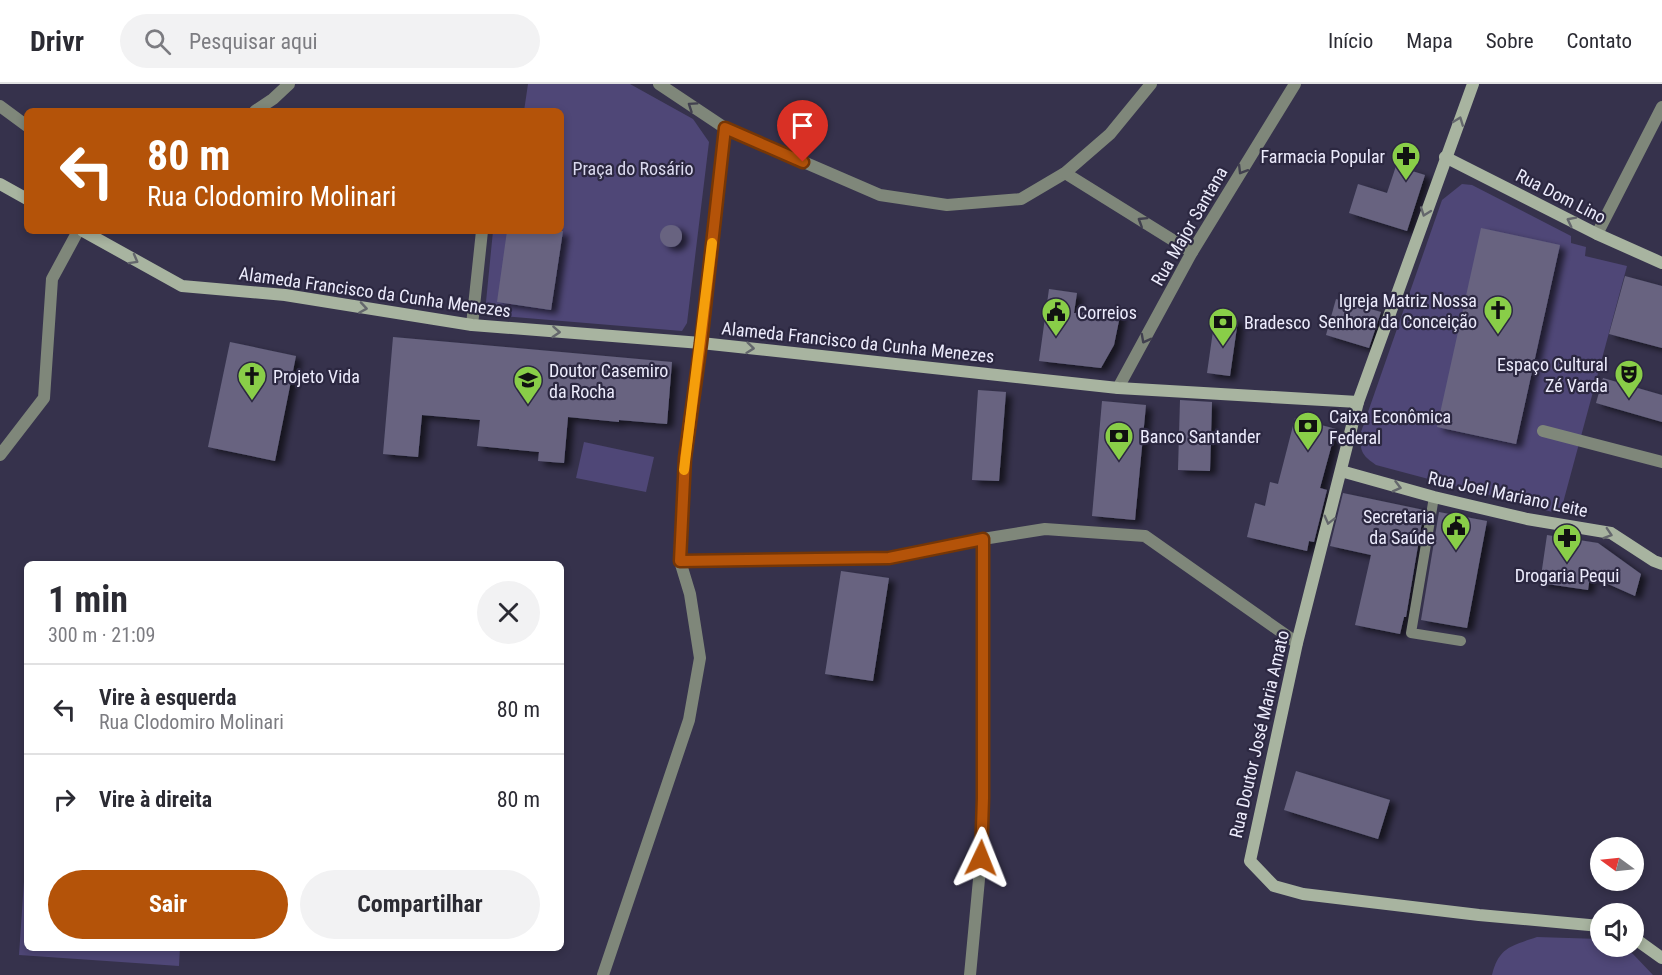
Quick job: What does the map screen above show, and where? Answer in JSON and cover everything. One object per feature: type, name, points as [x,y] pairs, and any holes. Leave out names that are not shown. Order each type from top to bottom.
[{"type":"street","points":[[260,108],[289,84]]},
{"type":"street","points":[[659,84],[725,128],[880,195],[947,205],[1021,199],[1065,173],[1110,134],[1151,84]]},
{"type":"street","name":"Rua Major Santana","points":[[1118,388],[1192,252],[1295,84]]},
{"type":"street","name":"Rua Doutor José Maria Amato","points":[[1473,84],[1358,402],[1297,643],[1250,861],[1274,886],[1303,894],[1479,915],[1590,925]]},
{"type":"street","points":[[0,106],[24,124]]},
{"type":"street","points":[[1597,234],[1662,107]]},
{"type":"street","points":[[603,975],[689,720],[700,658],[690,594],[680,561],[685,458],[701,343],[725,128]]},
{"type":"street","name":"Rua Dom Lino","points":[[1445,157],[1597,234],[1662,263]]},
{"type":"street","points":[[1065,173],[1192,252]]},
{"type":"street","points":[[0,183],[24,197]]},
{"type":"street","points":[[0,455],[44,398],[52,279],[76,234]]},
{"type":"street","name":"Alameda Francisco da Cunha Menezes","points":[[88,234],[182,286],[285,295],[472,325],[701,343],[1118,388],[1358,402]]},
{"type":"street","points":[[472,325],[482,234]]},
{"type":"street","points":[[1543,431],[1662,462]]},
{"type":"street","name":"Rua Joel Mariano Leite","points":[[1341,471],[1434,497],[1527,519],[1611,533],[1662,564]]},
{"type":"street","points":[[680,561],[889,558],[1045,529],[1145,536],[1297,643]]},
{"type":"street","points":[[970,975],[981,858],[983,798],[983,539]]},
{"type":"street","points":[[1644,945],[1662,958]]},
{"type":"lane","points":[[1434,497],[1411,633],[1461,641]]},
{"type":"green space","name":"Praça do Rosário","points":[[528,84],[630,84],[693,119],[709,142],[687,323],[682,331],[490,315],[485,312],[493,234],[564,234],[564,108],[524,108]]},
{"type":"green space","points":[[1462,184],[1472,185],[1571,236],[1571,243],[1586,247],[1585,256],[1627,266],[1560,514],[1376,465],[1362,451],[1361,432],[1442,200]]},
{"type":"green space","points":[[584,442],[654,457],[646,492],[576,478]]},
{"type":"green space","points":[[24,881],[24,951],[180,951],[179,966],[19,955]]},
{"type":"green space","points":[[1537,937],[1590,939],[1590,957],[1636,957],[1653,975],[1492,975],[1502,953]]},
{"type":"building","points":[[1396,166],[1425,175],[1407,231],[1349,213],[1358,184],[1387,193]]},
{"type":"building","points":[[667,225],[675,225],[682,232],[682,240],[675,247],[667,247],[660,240],[660,232]]},
{"type":"building","name":"Igreja Matriz Nossa Senhora da Conceição","points":[[1481,228],[1560,245],[1516,444],[1437,427]]},
{"type":"building","points":[[507,234],[563,234],[551,310],[497,302]]},
{"type":"building","points":[[1625,276],[1662,286],[1662,348],[1609,334]]},
{"type":"building","points":[[1049,289],[1077,293],[1074,313],[1121,311],[1114,345],[1101,368],[1039,361]]},
{"type":"building","points":[[1336,299],[1381,312],[1369,348],[1326,335]]},
{"type":"building","name":"Bradesco","points":[[1215,317],[1238,320],[1230,376],[1207,373]]},
{"type":"building","points":[[393,337],[672,362],[667,424],[568,417],[564,463],[538,461],[539,452],[477,446],[480,420],[422,415],[418,457],[383,454]]},
{"type":"building","name":"Projeto Vida","points":[[230,342],[296,356],[275,461],[208,447]]},
{"type":"building","name":"Espaço Cultural Zé Varda","points":[[1603,378],[1662,395],[1662,422],[1596,403]]},
{"type":"building","points":[[978,390],[1006,392],[999,481],[972,480]]},
{"type":"building","points":[[1180,400],[1212,402],[1210,471],[1178,470]]},
{"type":"building","name":"Banco Santander","points":[[1102,401],[1146,405],[1135,520],[1092,516]]},
{"type":"building","points":[[1295,418],[1336,429],[1320,488],[1327,490],[1314,542],[1309,541],[1307,551],[1247,537],[1255,503],[1265,506],[1270,482],[1278,484]]},
{"type":"building","points":[[1343,493],[1424,510],[1406,617],[1404,617],[1400,634],[1355,625],[1371,555],[1330,546]]},
{"type":"building","name":"Secretaria da Saúde","points":[[1439,512],[1487,521],[1467,628],[1421,620]]},
{"type":"building","name":"Drogaria Pequi","points":[[1547,535],[1598,543],[1641,574],[1635,596],[1590,576],[1588,590],[1540,583]]},
{"type":"building","points":[[841,571],[889,578],[873,681],[825,674]]},
{"type":"building","points":[[1296,771],[1390,800],[1378,839],[1284,810]]},
{"type":"slow traffic","points":[[684,470],[712,243]]},
{"type":"place","name":"Farmacia Popular","points":[[1406,182]]},
{"type":"place","name":"Igreja Matriz Nossa Senhora da Conceição","points":[[1498,336]]},
{"type":"place","name":"Correios","points":[[1056,338]]},
{"type":"place","name":"Bradesco","points":[[1223,348]]},
{"type":"place","name":"Espaço Cultural Zé Varda","points":[[1629,400]]},
{"type":"place","name":"Projeto Vida","points":[[252,402]]},
{"type":"place","name":"Doutor Casemiro da Rocha","points":[[528,406]]},
{"type":"place","name":"Caixa Econômica Federal","points":[[1308,452]]},
{"type":"place","name":"Banco Santander","points":[[1119,462]]},
{"type":"place","name":"Secretaria da Saúde","points":[[1456,552]]},
{"type":"place","name":"Drogaria Pequi","points":[[1567,564]]},
{"type":"route","points":[[803,162],[725,128],[701,343],[685,458],[680,561],[889,558],[983,539],[981,858]]}]
